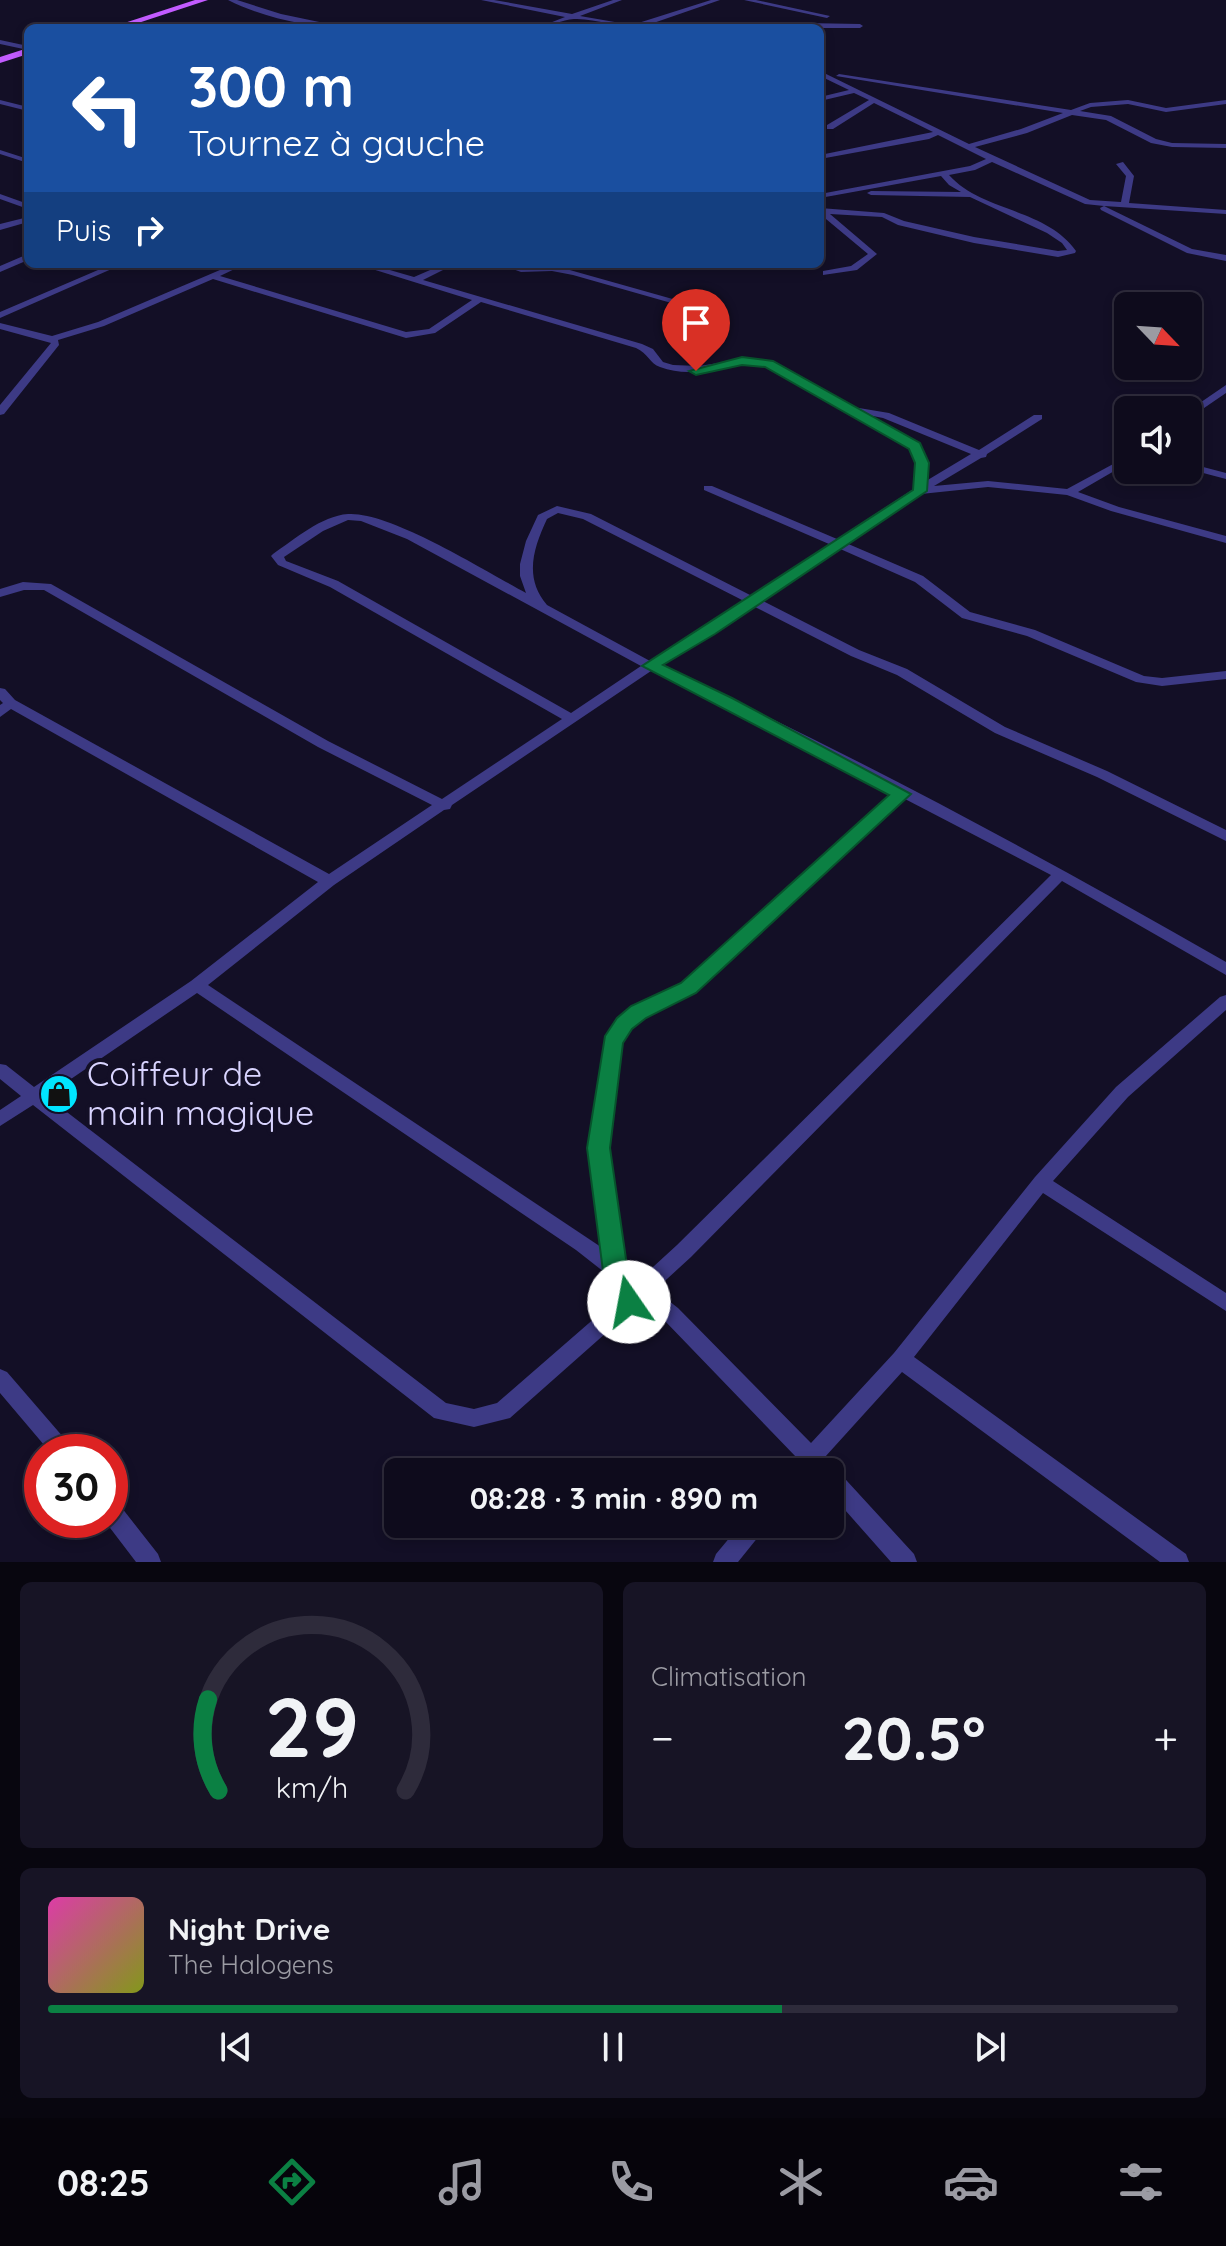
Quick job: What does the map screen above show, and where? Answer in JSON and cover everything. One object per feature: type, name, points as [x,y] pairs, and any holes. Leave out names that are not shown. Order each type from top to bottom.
[{"type":"main road","points":[[116,24],[193,0]]},
{"type":"main road","points":[[127,24],[204,0]]},
{"type":"main road","points":[[0,62],[24,53]]},
{"type":"street","points":[[231,0],[280,16],[323,24]]},
{"type":"street","points":[[484,0],[615,24]]},
{"type":"street","points":[[552,24],[619,0]]},
{"type":"street","points":[[647,24],[717,0]]},
{"type":"street","points":[[746,0],[759,0]]},
{"type":"street","points":[[746,0],[827,16],[807,24]]},
{"type":"street","points":[[824,25],[860,26]]},
{"type":"street","points":[[0,42],[24,50]]},
{"type":"street","points":[[824,74],[992,159],[1065,193],[1097,204],[1190,251],[1226,258]]},
{"type":"street","points":[[824,74],[1113,120],[1163,143],[1226,146]]},
{"type":"street","points":[[824,98],[857,90]]},
{"type":"street","points":[[830,127],[875,99]]},
{"type":"street","points":[[0,102],[24,108]]},
{"type":"street","points":[[968,147],[1099,104],[1128,102],[1166,110],[1226,102]]},
{"type":"street","points":[[824,156],[929,137],[939,132]]},
{"type":"street","points":[[0,152],[24,160]]},
{"type":"street","points":[[16,157],[24,155]]},
{"type":"street","points":[[824,195],[981,166],[992,159]]},
{"type":"street","points":[[1120,164],[1130,176],[1124,205]]},
{"type":"street","points":[[824,211],[884,215],[901,223],[981,241],[1058,254],[1072,251],[1070,245],[1046,230],[946,179],[943,173]]},
{"type":"street","points":[[847,191],[975,195]]},
{"type":"street","points":[[0,196],[24,205]]},
{"type":"street","points":[[1097,204],[1226,212]]},
{"type":"street","points":[[824,213],[873,254],[854,268],[826,273]]},
{"type":"street","points":[[0,227],[24,220]]},
{"type":"street","points":[[0,269],[24,259]]},
{"type":"street","points":[[0,315],[110,268]]},
{"type":"street","points":[[0,326],[52,339],[101,324],[233,268]]},
{"type":"street","points":[[374,268],[641,347],[656,354],[659,364],[678,370],[696,371],[742,361],[765,362],[915,446],[922,463],[920,491]]},
{"type":"street","points":[[415,280],[442,268]]},
{"type":"street","points":[[517,268],[552,268],[575,273],[703,309]]},
{"type":"street","points":[[214,277],[406,335],[432,331],[481,298]]},
{"type":"street","points":[[0,412],[48,355],[56,343],[52,339]]},
{"type":"street","points":[[1202,406],[1226,388]]},
{"type":"street","points":[[845,409],[885,415],[982,455]]},
{"type":"street","points":[[0,1119],[197,985],[329,881],[650,666],[1038,417]]},
{"type":"street","points":[[1069,492],[1114,467]]},
{"type":"street","points":[[1202,470],[1226,476]]},
{"type":"street","points":[[920,491],[988,484],[1069,492],[1115,509],[1226,540]]},
{"type":"street","points":[[708,488],[919,579],[966,615],[1031,633],[1141,679],[1162,682],[1226,675]]},
{"type":"street","points":[[543,608],[532,597],[524,578],[538,526],[548,512],[557,509],[597,520],[855,653],[902,672],[1000,730],[1102,774],[1226,836]]},
{"type":"street","points":[[571,718],[334,584],[282,563],[277,556],[328,524],[355,516],[408,533],[650,666],[726,701],[1061,874],[1226,969]]},
{"type":"street","points":[[0,593],[23,586],[47,587],[323,744],[445,806]]},
{"type":"street","points":[[3,702],[329,881]]},
{"type":"street","points":[[616,1271],[599,1148],[612,1042],[624,1023],[639,1012],[689,988],[902,794]]},
{"type":"street","points":[[0,1070],[441,1411],[474,1418],[503,1411],[684,1251],[1061,874]]},
{"type":"street","points":[[197,985],[583,1244],[671,1314],[811,1456],[901,1359],[1041,1182],[1122,1092],[1226,1001]]},
{"type":"street","points":[[1041,1182],[1226,1303]]},
{"type":"street","points":[[901,1359],[1178,1562]]},
{"type":"street","points":[[0,1378],[48,1434]]},
{"type":"street","points":[[844,1493],[906,1562]]},
{"type":"street","points":[[128,1533],[150,1562]]},
{"type":"street","points":[[724,1562],[744,1538]]},
{"type":"place","name":"Coiffeur de main magique","points":[[59,1094]]},
{"type":"route","points":[[629,1302],[641,1290],[616,1271],[599,1148],[612,1042],[624,1023],[639,1012],[689,988],[902,794],[726,701],[650,666],[709,631],[920,491],[922,463],[915,446],[768,363],[742,361],[696,371]]}]
